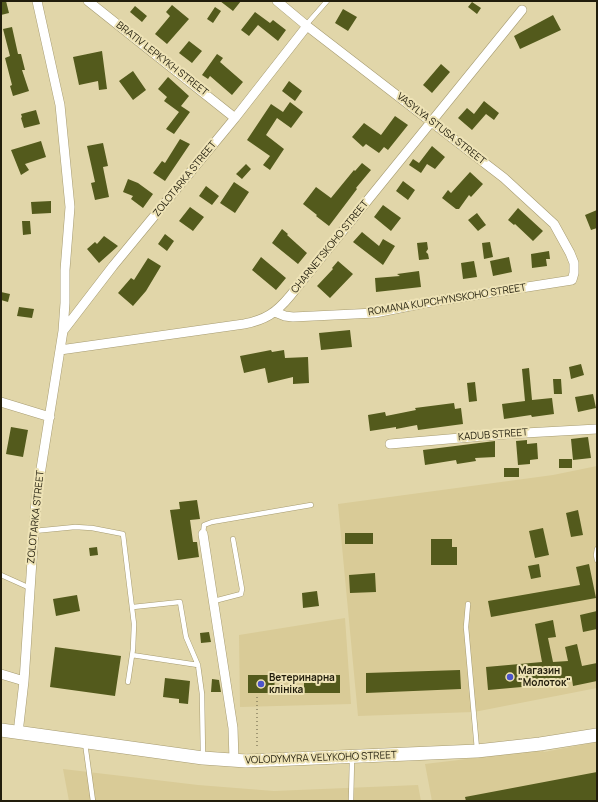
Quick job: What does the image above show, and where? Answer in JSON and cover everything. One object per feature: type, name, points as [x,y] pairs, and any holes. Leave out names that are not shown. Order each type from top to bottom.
[{"type":"main road","name":"VOLODYMYRA VELYKOHO STREET","points":[[1,730],[203,758],[234,760],[352,757],[477,751],[540,744],[597,735]]},
{"type":"street","name":"ZOLOTARKA STREET","points":[[18,733],[24,681],[36,500],[63,331],[65,270],[70,207],[60,105],[37,1]]},
{"type":"street","name":"BRATIV LEPKYKH STREET","points":[[88,1],[235,118]]},
{"type":"street","name":"VASYLYA STUSA STREET","points":[[278,1],[307,26],[504,178],[554,224],[574,263],[572,280]]},
{"type":"street","name":"CHARNETSKOHO STREET","points":[[60,350],[244,324],[263,319],[276,312],[522,10]]},
{"type":"street","name":"ZOLOTARKA STREET","points":[[63,331],[104,278],[235,118],[307,26]]},
{"type":"street","name":"ROMANA KUPCHYNSKOHO STREET","points":[[276,312],[285,316],[293,317],[375,313],[425,303],[572,280]]},
{"type":"street","points":[[1,402],[50,417]]},
{"type":"street","name":"KADUB STREET","points":[[390,444],[493,435],[597,429]]},
{"type":"street","points":[[203,534],[233,728],[234,760]]},
{"type":"street","points":[[1,674],[24,681]]},
{"type":"lane","points":[[307,26],[327,1]]},
{"type":"lane","points":[[203,534],[204,525],[212,522],[311,505]]},
{"type":"lane","points":[[34,531],[75,527],[92,528],[123,534],[133,607],[134,630],[128,682]]},
{"type":"lane","points":[[214,601],[241,594],[242,589],[233,539]]},
{"type":"lane","points":[[597,549],[597,560]]},
{"type":"lane","points":[[1,575],[30,588]]},
{"type":"lane","points":[[133,607],[180,602],[186,638],[198,666],[202,694],[203,758]]},
{"type":"lane","points":[[468,604],[466,627],[477,751]]},
{"type":"lane","points":[[132,655],[198,666]]},
{"type":"lane","points":[[85,741],[93,801]]},
{"type":"lane","points":[[351,801],[352,757]]},
{"type":"path","points":[[257,697],[257,760]]},
{"type":"shaded area","points":[[597,466],[597,688],[474,712],[358,716],[338,504],[553,475]]},
{"type":"shaded area","name":"Ветеринарна клініка","points":[[345,618],[351,704],[240,707],[239,635]]},
{"type":"shaded area","points":[[597,742],[597,801],[432,801],[425,764],[542,750],[544,752]]},
{"type":"shaded area","points":[[63,769],[198,785],[274,791],[418,785],[421,801],[69,801]]},
{"type":"building","points":[[1,1],[6,1],[9,13],[1,15]]},
{"type":"building","points":[[220,1],[241,1],[233,11]]},
{"type":"building","points":[[472,2],[481,8],[477,14],[468,7]]},
{"type":"building","points":[[172,5],[189,19],[167,44],[155,34],[170,16],[166,12]]},
{"type":"building","points":[[135,6],[147,16],[142,22],[130,12]]},
{"type":"building","points":[[215,7],[221,11],[213,23],[207,19]]},
{"type":"building","points":[[343,9],[357,17],[348,31],[335,23]]},
{"type":"building","points":[[255,12],[270,23],[273,20],[286,30],[278,41],[258,25],[249,36],[241,30]]},
{"type":"building","points":[[553,15],[561,30],[520,49],[514,36]]},
{"type":"building","points":[[12,27],[18,54],[21,54],[25,70],[22,70],[29,91],[13,96],[10,86],[12,85],[5,58],[10,56],[3,29]]},
{"type":"building","points":[[189,41],[202,51],[192,63],[179,53]]},
{"type":"building","points":[[102,51],[107,89],[99,90],[98,81],[79,85],[73,57]]},
{"type":"building","points":[[217,54],[223,58],[220,62],[243,82],[232,95],[210,76],[208,79],[202,75]]},
{"type":"building","points":[[441,64],[450,72],[432,93],[423,85]]},
{"type":"building","points":[[133,71],[146,90],[133,100],[119,81]]},
{"type":"building","points":[[168,77],[189,96],[181,106],[190,112],[174,134],[166,129],[179,112],[164,101],[167,97],[158,89]]},
{"type":"building","points":[[289,81],[302,91],[295,101],[282,91]]},
{"type":"building","points":[[484,101],[499,113],[494,120],[486,114],[472,130],[458,118],[467,108],[474,114]]},
{"type":"building","points":[[290,102],[303,112],[291,128],[277,118],[266,135],[284,149],[270,170],[263,165],[270,156],[247,140],[271,104],[283,112]]},
{"type":"building","points":[[36,110],[40,124],[24,128],[21,114]]},
{"type":"building","points":[[395,116],[408,125],[388,150],[384,147],[379,153],[366,144],[363,147],[352,137],[364,123],[381,135]]},
{"type":"building","points":[[180,139],[190,144],[165,181],[153,173],[162,161],[165,163]]},
{"type":"building","points":[[41,141],[46,157],[25,164],[29,170],[21,175],[11,150]]},
{"type":"building","points":[[103,143],[108,166],[103,167],[109,197],[95,200],[91,183],[95,182],[87,146]]},
{"type":"building","points":[[432,146],[445,157],[435,169],[427,164],[421,173],[409,165],[413,159],[419,163]]},
{"type":"building","points":[[362,163],[371,170],[329,226],[303,204],[316,187],[331,198],[354,170],[355,171]]},
{"type":"building","points":[[246,164],[251,169],[242,179],[236,174]]},
{"type":"building","points":[[470,172],[483,184],[471,197],[469,195],[459,209],[456,209],[442,198],[448,190],[451,193]]},
{"type":"building","points":[[128,179],[138,183],[153,194],[143,208],[131,199],[133,196],[123,192]]},
{"type":"building","points":[[403,181],[415,190],[408,200],[396,191]]},
{"type":"building","points":[[234,182],[249,192],[235,213],[220,203]]},
{"type":"building","points":[[206,186],[219,196],[212,205],[199,196]]},
{"type":"building","points":[[51,201],[51,213],[32,214],[31,202]]},
{"type":"building","points":[[383,205],[401,218],[391,231],[374,217]]},
{"type":"building","points":[[190,207],[204,217],[193,231],[179,221]]},
{"type":"building","points":[[518,208],[543,231],[533,241],[515,224],[514,225],[508,220]]},
{"type":"building","points":[[597,210],[597,228],[591,230],[585,215]]},
{"type":"building","points":[[477,213],[486,225],[478,231],[468,220]]},
{"type":"building","points":[[22,221],[30,221],[31,234],[23,235]]},
{"type":"building","points":[[282,229],[307,253],[298,264],[272,243]]},
{"type":"building","points":[[362,232],[379,246],[383,239],[395,246],[383,265],[353,242]]},
{"type":"building","points":[[165,234],[174,241],[167,251],[158,244]]},
{"type":"building","points":[[104,236],[118,246],[99,263],[87,249],[95,242],[97,244]]},
{"type":"building","points":[[427,242],[428,249],[426,252],[429,259],[419,260],[417,243]]},
{"type":"building","points":[[490,242],[493,257],[484,259],[482,243]]},
{"type":"building","points":[[549,251],[550,259],[546,259],[547,266],[532,268],[531,254]]},
{"type":"building","points":[[261,257],[286,278],[276,290],[252,270]]},
{"type":"building","points":[[509,257],[512,272],[493,276],[490,261]]},
{"type":"building","points":[[148,258],[161,266],[146,291],[133,306],[118,293],[131,278],[134,280]]},
{"type":"building","points":[[338,261],[353,274],[330,298],[317,286],[333,269],[332,268]]},
{"type":"building","points":[[474,261],[477,277],[463,279],[461,263]]},
{"type":"building","points":[[419,271],[421,287],[376,292],[375,278],[400,276],[397,274]]},
{"type":"building","points":[[1,292],[10,294],[8,302],[1,300]]},
{"type":"building","points":[[19,307],[34,309],[32,318],[17,316]]},
{"type":"building","points":[[350,330],[352,347],[321,350],[319,333]]},
{"type":"building","points":[[271,350],[272,352],[284,350],[285,358],[308,357],[309,383],[293,384],[293,377],[268,383],[265,368],[244,373],[240,356]]},
{"type":"building","points":[[581,364],[584,375],[571,379],[569,367]]},
{"type":"building","points":[[529,368],[532,400],[552,398],[554,414],[532,417],[531,415],[504,419],[502,404],[525,401],[522,369]]},
{"type":"building","points":[[553,379],[561,379],[562,394],[554,394]]},
{"type":"building","points":[[475,382],[477,401],[469,402],[467,383]]},
{"type":"building","points":[[593,394],[596,408],[578,412],[575,397]]},
{"type":"building","points":[[454,403],[455,409],[461,408],[463,424],[418,430],[417,425],[396,429],[396,427],[370,431],[368,415],[385,412],[386,416],[416,410],[415,408]]},
{"type":"building","points":[[11,427],[28,430],[23,457],[6,454]]},
{"type":"building","points":[[588,437],[591,458],[573,460],[571,439]]},
{"type":"building","points":[[527,440],[527,444],[537,443],[538,459],[530,460],[530,464],[518,465],[516,441]]},
{"type":"building","points":[[495,441],[495,457],[475,458],[476,461],[457,464],[456,460],[425,465],[423,450]]},
{"type":"building","points":[[559,459],[572,459],[572,468],[559,468]]},
{"type":"building","points":[[504,468],[519,468],[519,477],[504,477]]},
{"type":"building","points":[[197,500],[200,519],[190,520],[193,542],[197,542],[199,557],[178,560],[170,510],[180,509],[179,502]]},
{"type":"building","points":[[578,510],[583,535],[571,537],[566,513]]},
{"type":"building","points":[[543,528],[549,555],[535,558],[529,531]]},
{"type":"building","points":[[345,533],[373,533],[373,544],[345,544]]},
{"type":"building","points":[[431,539],[452,539],[452,547],[457,547],[457,565],[431,565]]},
{"type":"building","points":[[97,547],[98,555],[90,556],[89,548]]},
{"type":"building","points":[[539,564],[541,577],[531,579],[528,566]]},
{"type":"building","points":[[589,564],[596,598],[491,617],[488,601],[580,585],[576,567]]},
{"type":"building","points":[[375,573],[376,592],[350,593],[349,575]]},
{"type":"building","points":[[317,591],[319,606],[303,608],[302,593]]},
{"type":"building","points":[[77,595],[80,611],[56,616],[53,599]]},
{"type":"building","points":[[597,611],[597,629],[583,632],[580,615]]},
{"type":"building","points":[[553,620],[556,637],[548,638],[553,662],[568,661],[565,647],[577,644],[582,666],[597,663],[597,681],[573,686],[572,679],[533,683],[533,686],[488,690],[486,667],[542,662],[535,624]]},
{"type":"building","points":[[209,632],[211,642],[201,643],[200,633]]},
{"type":"building","points":[[55,647],[121,656],[115,696],[50,687]]},
{"type":"building","points":[[460,670],[461,689],[366,693],[366,673]]},
{"type":"building","name":"Ветеринарна клініка","points":[[248,675],[275,675],[274,693],[248,693]]},
{"type":"building","points":[[304,675],[340,675],[340,693],[304,693]]},
{"type":"building","points":[[165,678],[190,681],[188,704],[179,703],[179,699],[163,697]]},
{"type":"building","points":[[212,679],[219,680],[221,692],[211,692]]},
{"type":"building","points":[[597,772],[597,801],[466,801],[465,797]]},
{"type":"place","name":"Магазин \"Молоток\"","points":[[510,677]]},
{"type":"place","name":"Ветеринарна клініка","points":[[261,684]]}]
